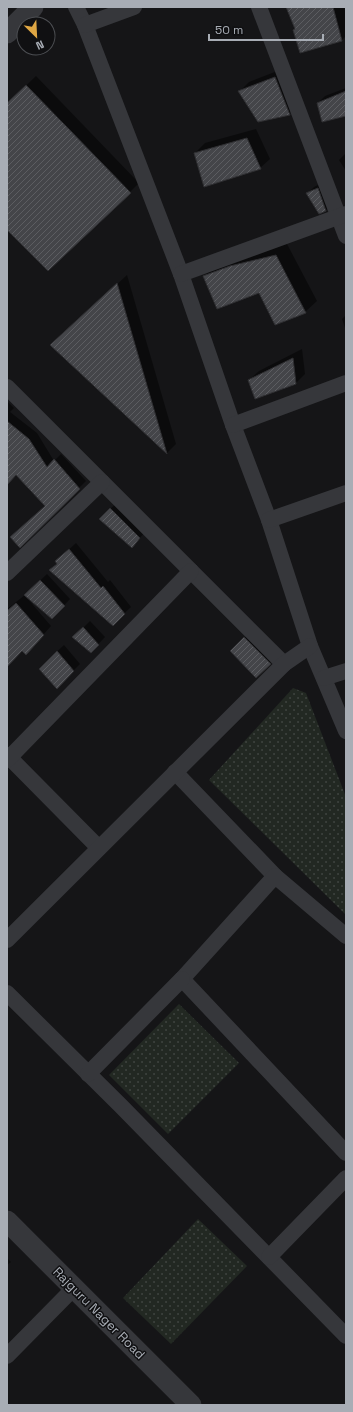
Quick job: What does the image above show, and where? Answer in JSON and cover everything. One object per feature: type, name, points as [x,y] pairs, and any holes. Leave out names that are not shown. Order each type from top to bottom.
[{"type":"street","points":[[7,33],[33,7]]},
{"type":"street","points":[[76,7],[85,25],[181,274],[233,424],[270,520],[310,646],[346,731]]},
{"type":"street","points":[[85,25],[134,7]]},
{"type":"street","points":[[259,7],[342,216],[346,236]]},
{"type":"street","points":[[181,274],[342,216]]},
{"type":"street","points":[[233,424],[346,383]]},
{"type":"street","points":[[7,387],[284,664]]},
{"type":"street","points":[[7,573],[102,482]]},
{"type":"street","points":[[270,520],[346,493]]},
{"type":"street","points":[[99,848],[8,757],[191,570]]},
{"type":"street","points":[[7,940],[284,664],[310,646]]},
{"type":"street","points":[[324,678],[346,671]]},
{"type":"street","points":[[175,772],[275,876],[346,936]]},
{"type":"street","points":[[88,1074],[182,980],[275,876]]},
{"type":"street","points":[[182,980],[346,1153]]},
{"type":"street","points":[[7,992],[346,1336]]},
{"type":"street","points":[[269,1257],[346,1178]]},
{"type":"street","name":"Rajguru Nager Road","points":[[7,1221],[191,1405]]},
{"type":"street","points":[[7,1356],[74,1288]]},
{"type":"shaded area","points":[[293,688],[306,693],[346,797],[346,915],[209,780]]},
{"type":"shaded area","points":[[179,1004],[239,1063],[168,1134],[109,1075]]},
{"type":"shaded area","points":[[198,1219],[247,1266],[171,1344],[123,1298]]},
{"type":"building","points":[[286,7],[333,7],[342,41],[300,53],[293,30],[295,29]]},
{"type":"building","points":[[275,77],[290,115],[258,122],[238,91]]},
{"type":"building","points":[[26,85],[131,193],[48,271],[7,230],[7,103]]},
{"type":"building","points":[[346,91],[346,116],[322,122],[317,103]]},
{"type":"building","points":[[247,138],[261,169],[204,187],[194,153]]},
{"type":"building","points":[[318,188],[326,211],[319,214],[306,193]]},
{"type":"building","points":[[276,255],[306,313],[275,325],[259,293],[217,309],[203,276],[230,266]]},
{"type":"building","points":[[117,283],[167,454],[50,345]]},
{"type":"building","points":[[293,358],[296,384],[255,399],[248,380]]},
{"type":"building","points":[[7,421],[29,439],[47,467],[54,459],[80,489],[20,548],[10,537],[45,506],[16,475],[7,485]]},
{"type":"building","points":[[110,508],[140,538],[132,548],[99,519]]},
{"type":"building","points":[[69,549],[101,588],[103,586],[125,614],[113,626],[49,570],[57,564],[55,561]]},
{"type":"building","points":[[40,580],[65,606],[52,619],[24,595]]},
{"type":"building","points":[[16,603],[44,635],[26,655],[22,651],[7,667],[7,611]]},
{"type":"building","points":[[83,627],[99,645],[91,653],[72,637]]},
{"type":"building","points":[[244,637],[271,664],[256,678],[230,651]]},
{"type":"building","points":[[57,651],[74,671],[57,689],[39,669]]}]
